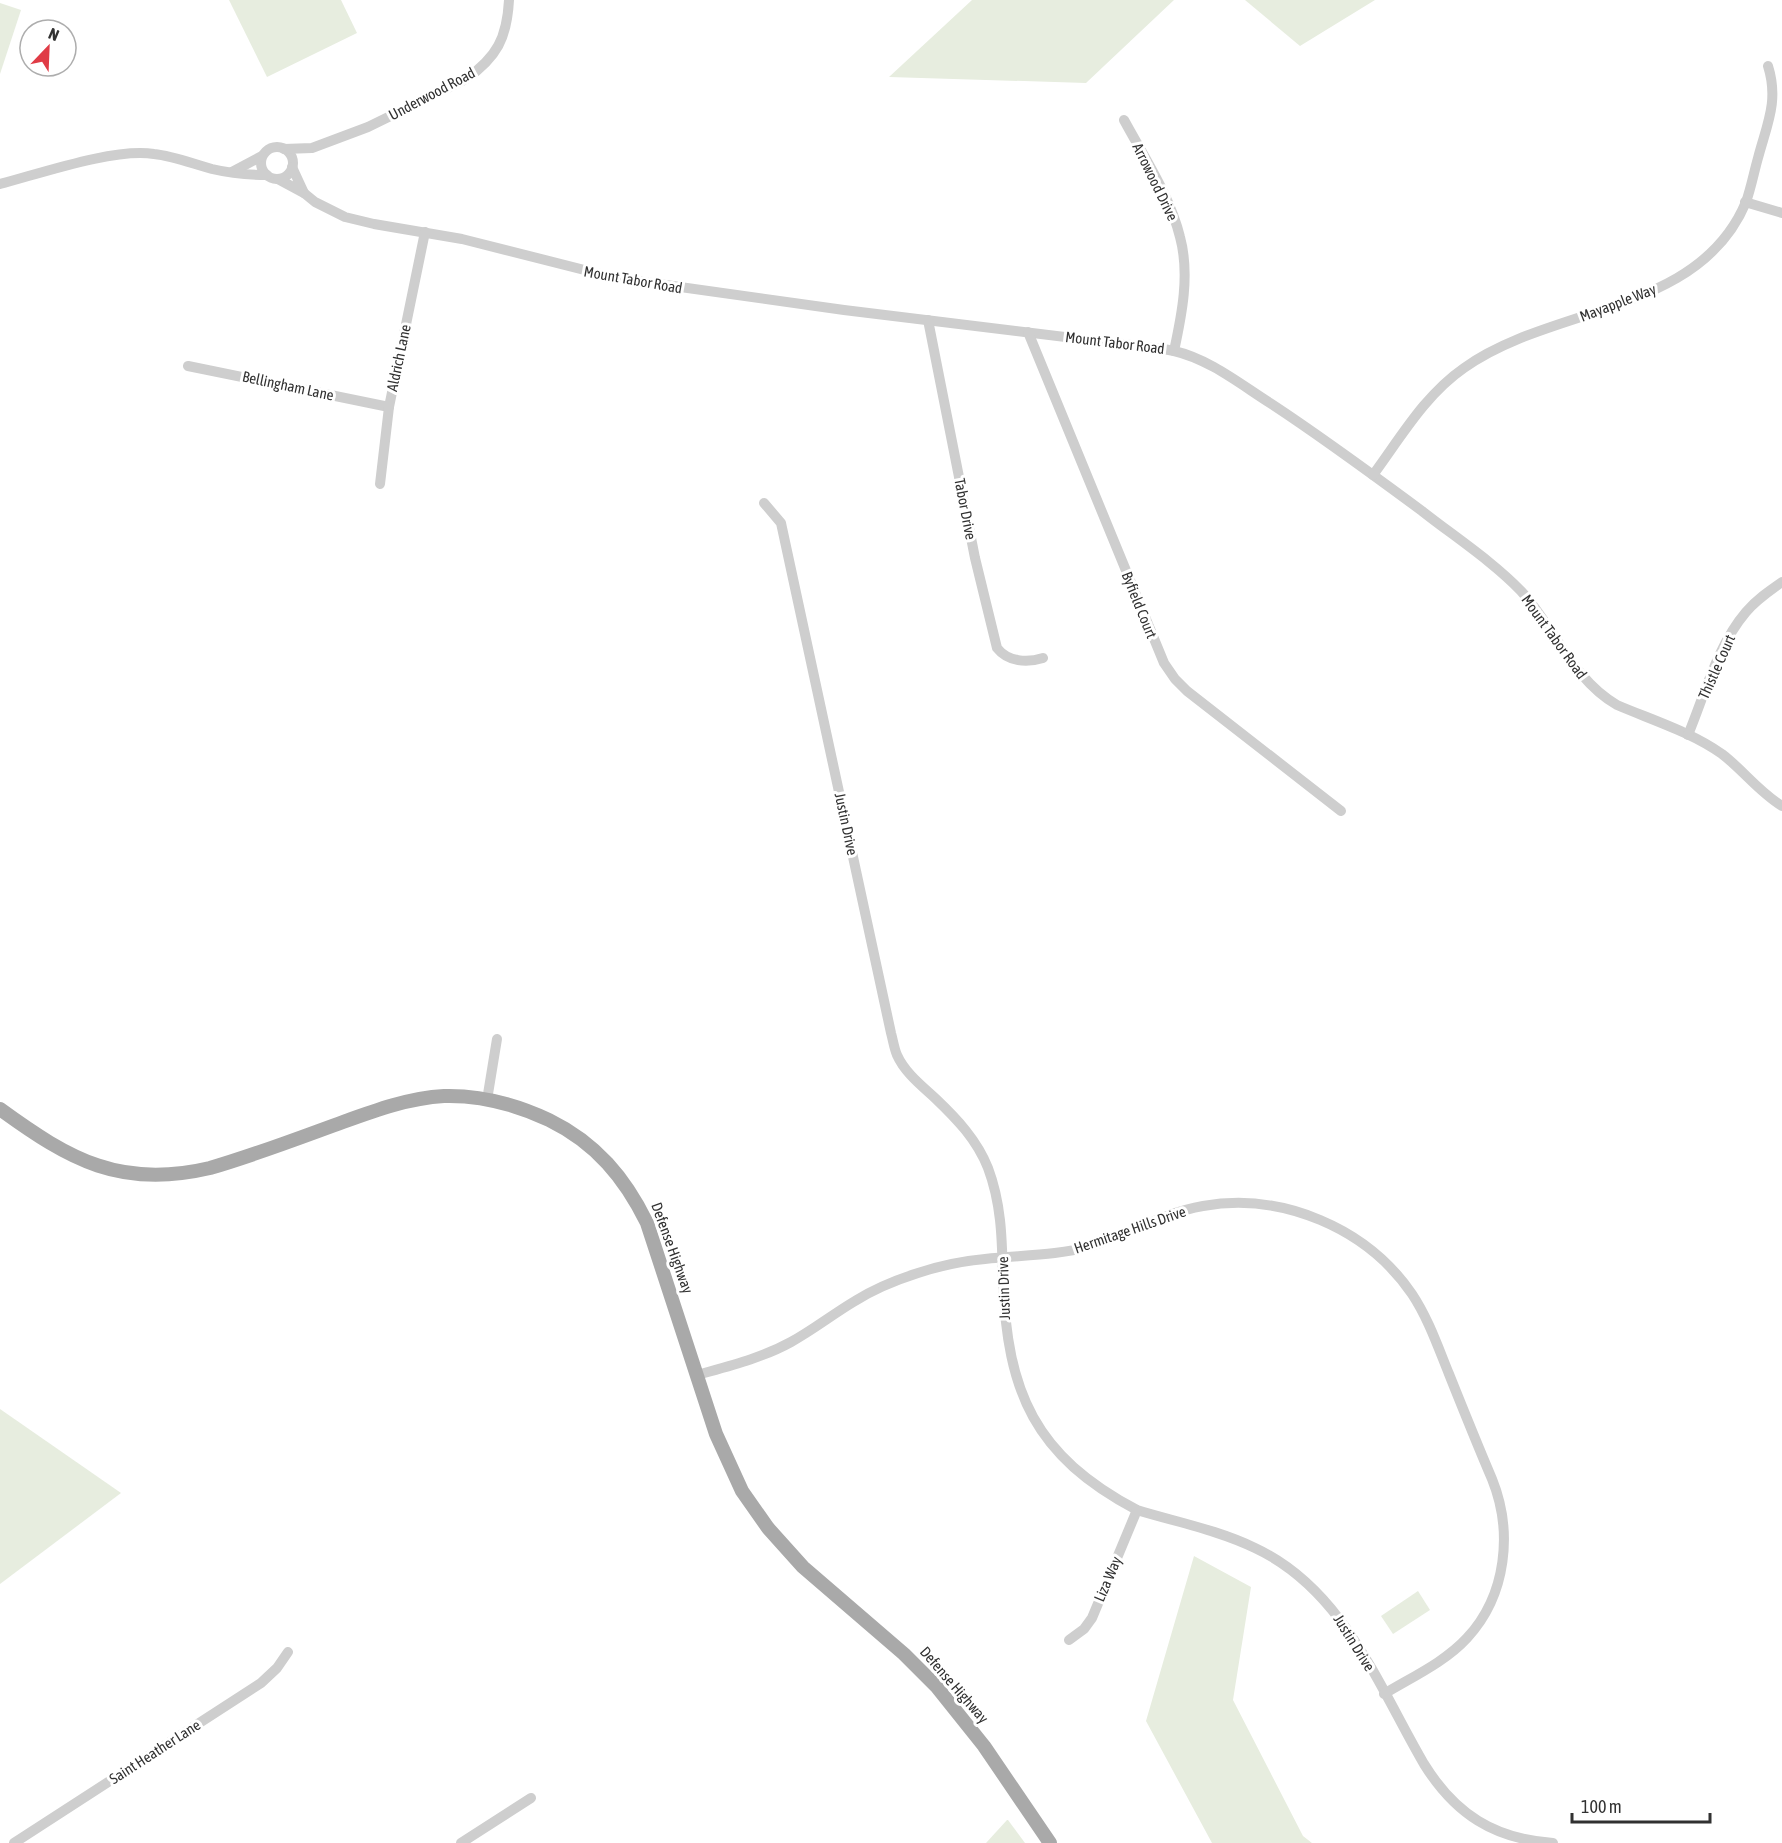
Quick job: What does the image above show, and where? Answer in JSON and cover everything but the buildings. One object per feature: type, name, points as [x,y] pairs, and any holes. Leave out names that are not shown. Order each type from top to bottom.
[{"type":"main road","name":"Defense Highway","points":[[0,1109],[52,1145],[84,1161],[123,1173],[153,1176],[192,1173],[220,1166],[388,1106],[410,1100],[446,1096],[487,1100],[526,1110],[561,1126],[594,1149],[624,1181],[648,1223],[723,1453],[742,1491],[768,1528],[803,1568],[904,1654],[936,1686],[984,1746],[1050,1843]]},
{"type":"street","name":"Underwood Road","points":[[284,149],[312,148],[378,122],[448,89],[479,70],[497,51],[502,39],[509,0]]},
{"type":"street","name":"Mayapple Way","points":[[1373,474],[1424,405],[1441,386],[1464,368],[1487,353],[1518,340],[1655,290],[1680,277],[1716,248],[1745,202],[1774,101],[1773,82],[1768,66]]},
{"type":"street","name":"Arrowood Drive","points":[[1124,120],[1163,193],[1180,235],[1184,290],[1174,351]]},
{"type":"street","points":[[232,172],[274,147],[284,149],[291,156],[292,166],[304,194]]},
{"type":"street","name":"Underwood Road","points":[[292,166],[312,148]]},
{"type":"street","points":[[0,184],[87,161],[136,153],[153,154],[215,170],[273,177],[287,175],[292,166]]},
{"type":"street","points":[[262,156],[261,166],[273,177]]},
{"type":"street","name":"Mount Tabor Road","points":[[273,177],[315,202],[345,216],[374,224],[462,239],[626,280],[1174,351],[1189,356],[1224,374],[1300,423],[1373,474],[1485,560],[1520,590],[1549,628],[1578,673],[1603,697],[1688,735],[1722,754],[1759,789],[1782,806]]},
{"type":"street","points":[[1745,202],[1782,213]]},
{"type":"street","name":"Aldrich Lane","points":[[380,484],[388,407],[425,232]]},
{"type":"street","name":"Tabor Drive","points":[[928,320],[975,558],[997,648],[1003,654],[1017,660],[1043,658]]},
{"type":"street","name":"Byfield Court","points":[[1028,332],[1164,663],[1187,691],[1341,811]]},
{"type":"street","name":"Bellingham Lane","points":[[188,366],[388,407]]},
{"type":"street","name":"Justin Drive","points":[[764,503],[781,523],[897,1055],[913,1078],[959,1122],[980,1151],[996,1194],[1000,1214],[1008,1349],[1017,1385],[1044,1436],[1063,1458],[1101,1490],[1137,1510],[1255,1548],[1297,1574],[1315,1589],[1342,1621],[1430,1774],[1451,1800],[1467,1814],[1501,1833],[1553,1843]]},
{"type":"street","name":"Thistle Court","points":[[1688,735],[1725,644],[1734,628],[1747,610],[1782,582]]},
{"type":"street","points":[[487,1100],[497,1039]]},
{"type":"street","name":"Hermitage Hills Drive","points":[[697,1375],[770,1353],[793,1341],[854,1301],[897,1280],[936,1267],[985,1259],[1054,1254],[1082,1248],[1120,1235],[1167,1214],[1206,1205],[1250,1203],[1270,1205],[1306,1214],[1341,1230],[1377,1256],[1402,1282],[1416,1301],[1430,1328],[1494,1484],[1503,1515],[1503,1562],[1496,1590],[1481,1620],[1468,1637],[1442,1659],[1384,1694]]},
{"type":"street","name":"Liza Way","points":[[1069,1640],[1084,1629],[1092,1618],[1137,1510]]},
{"type":"street","name":"Saint Heather Lane","points":[[14,1843],[261,1683],[277,1668],[288,1652]]},
{"type":"street","points":[[461,1843],[531,1798]]},
{"type":"shaded area","points":[[229,0],[341,0],[357,33],[267,77]]},
{"type":"shaded area","points":[[972,0],[1174,0],[1086,83],[889,77]]},
{"type":"shaded area","points":[[1245,0],[1375,0],[1300,46]]},
{"type":"shaded area","points":[[0,3],[21,10],[0,74]]},
{"type":"shaded area","points":[[0,1409],[121,1493],[0,1584]]},
{"type":"shaded area","points":[[1194,1556],[1251,1587],[1233,1700],[1303,1836],[1312,1843],[1212,1843],[1146,1721]]},
{"type":"shaded area","points":[[1418,1591],[1430,1610],[1393,1634],[1381,1616]]},
{"type":"shaded area","points":[[1007,1820],[1025,1843],[986,1843]]}]
